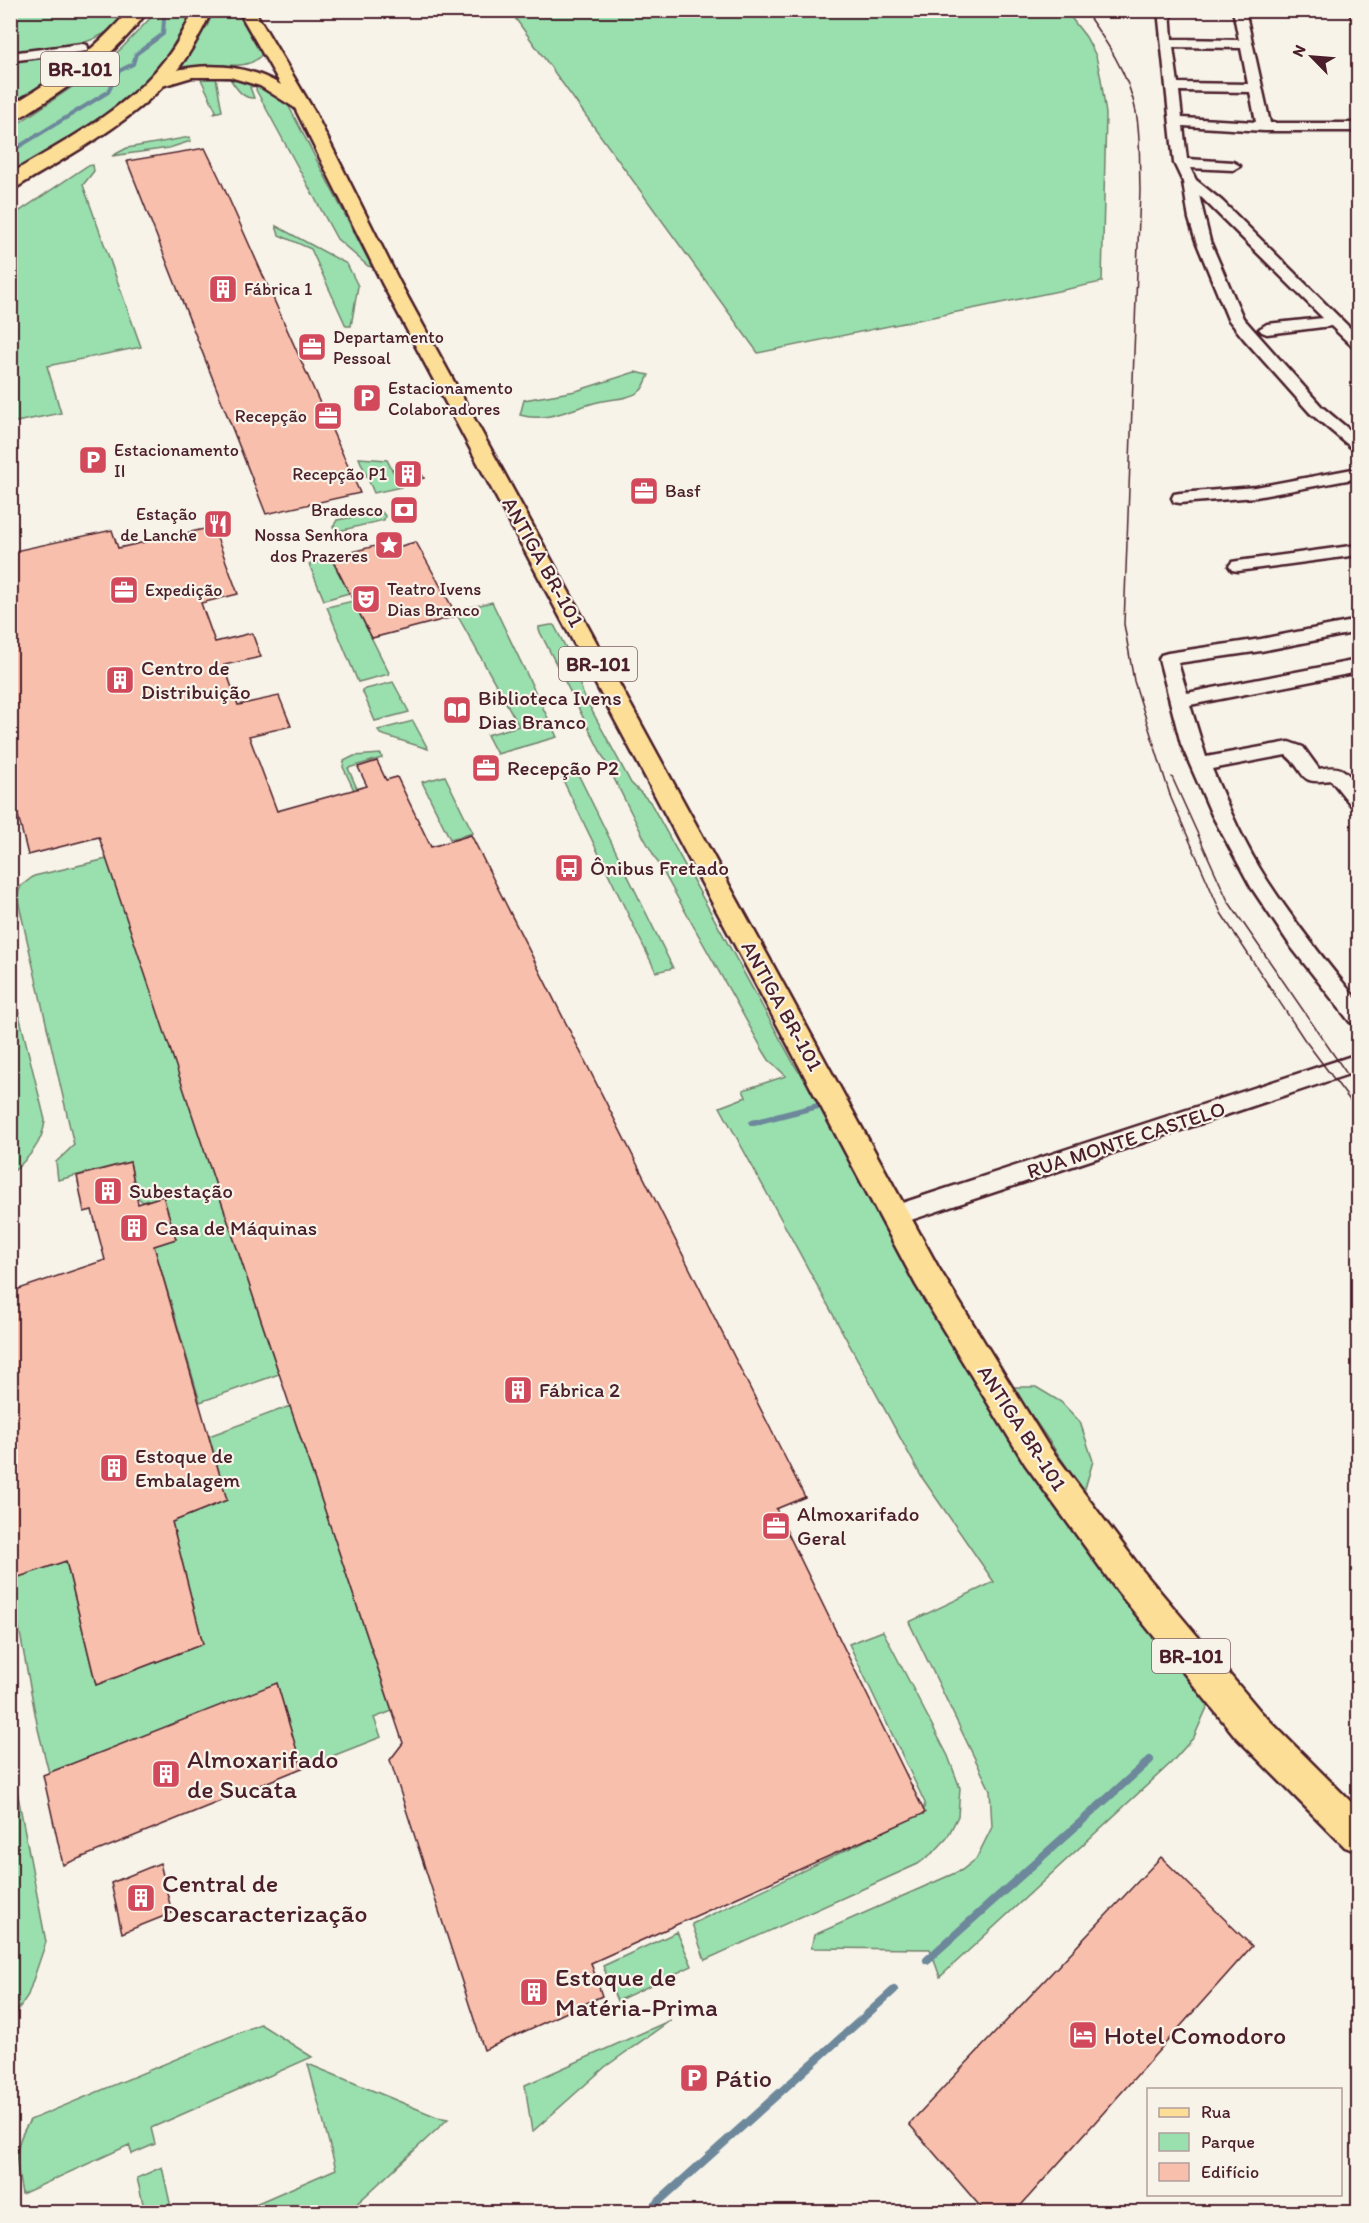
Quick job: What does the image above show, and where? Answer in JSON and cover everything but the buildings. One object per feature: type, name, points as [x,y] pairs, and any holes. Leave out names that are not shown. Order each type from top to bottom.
[{"type":"highway","name":"BR-101","points":[[10,115],[82,68],[113,41],[139,10]]},
{"type":"highway","name":"BR-101","points":[[10,183],[96,128],[155,83],[189,38],[202,10]]},
{"type":"main road","name":"BR-101","points":[[246,10],[305,111]]},
{"type":"main road","points":[[213,69],[252,67],[268,59],[273,53]]},
{"type":"main road","name":"BR-101","points":[[155,83],[185,72],[213,69],[269,83],[305,111]]},
{"type":"main road","name":"ANTIGA BR-101","points":[[305,111],[391,283],[835,1103],[893,1216],[955,1325],[1014,1421],[1109,1553],[1248,1724],[1359,1834]]},
{"type":"street","points":[[1164,10],[1181,163],[1190,182],[1196,219],[1203,241],[1236,319],[1316,410],[1359,446]]},
{"type":"street","points":[[1239,10],[1264,127]]},
{"type":"street","points":[[1355,10],[1359,19]]},
{"type":"street","points":[[1166,44],[1246,44]]},
{"type":"street","points":[[10,57],[82,48]]},
{"type":"street","points":[[1171,87],[1254,88]]},
{"type":"street","points":[[1176,122],[1264,127],[1359,127]]},
{"type":"street","points":[[1181,163],[1233,166]]},
{"type":"street","points":[[1190,182],[1214,198],[1254,242],[1359,345]]},
{"type":"street","points":[[1267,329],[1335,321]]},
{"type":"street","points":[[1180,498],[1256,492],[1359,472]]},
{"type":"street","points":[[1238,566],[1359,550]]},
{"type":"street","points":[[1359,626],[1261,645],[1168,659],[1191,744],[1222,815],[1258,882],[1299,943],[1359,1016]]},
{"type":"street","points":[[1179,701],[1359,666]]},
{"type":"street","points":[[1200,765],[1289,748],[1296,752],[1314,776],[1334,773],[1338,775],[1359,800]]},
{"type":"street","name":"RUA MONTE CASTELO","points":[[893,1216],[1359,1063]]},
{"type":"green space","points":[[10,11],[128,11],[117,24],[91,40],[76,45],[11,55]]},
{"type":"green space","points":[[157,11],[197,11],[182,38],[163,62],[117,105],[91,124],[11,173],[10,129],[96,71],[123,47]]},
{"type":"green space","points":[[214,11],[242,11],[263,52],[252,62],[245,64],[204,65],[175,69],[207,26]]},
{"type":"green space","points":[[510,11],[1066,11],[1086,37],[1096,56],[1106,114],[1102,282],[758,353]]},
{"type":"green space","points":[[58,53],[78,55],[80,60],[54,79],[11,104],[11,61]]},
{"type":"green space","points":[[198,73],[249,79],[285,99],[372,267],[337,239],[256,90],[257,86],[250,87],[254,98],[250,98],[240,92],[230,79],[216,78],[222,111],[214,113],[216,111]]},
{"type":"green space","points":[[190,137],[191,141],[169,148],[112,156],[127,148]]},
{"type":"green space","points":[[93,165],[94,171],[83,185],[141,347],[47,366],[61,413],[11,423],[11,217],[87,166]]},
{"type":"green space","points":[[276,226],[347,264],[358,286],[351,326],[346,326],[311,249],[279,235]]},
{"type":"green space","points":[[635,372],[649,375],[641,390],[631,396],[598,402],[550,416],[520,415],[524,400],[576,391]]},
{"type":"green space","points":[[359,458],[387,460],[401,487],[374,493]]},
{"type":"green space","points":[[382,512],[385,516],[384,520],[339,531],[333,527],[337,520]]},
{"type":"green space","points":[[331,559],[349,593],[324,600],[309,564]]},
{"type":"green space","points":[[353,601],[389,674],[358,682],[327,607]]},
{"type":"green space","points":[[492,602],[557,737],[497,754],[487,735],[519,726],[455,611]]},
{"type":"green space","points":[[554,625],[578,671],[578,680],[584,696],[631,783],[650,802],[794,1064],[799,1072],[816,1067],[929,1280],[1208,1676],[1208,1705],[1194,1737],[1171,1763],[940,1977],[930,1949],[811,1948],[814,1935],[962,1870],[976,1859],[992,1827],[990,1790],[909,1622],[994,1582],[921,1476],[720,1107],[746,1097],[743,1090],[786,1076],[764,1052],[643,836],[539,630],[539,627]]},
{"type":"green space","points":[[393,682],[409,712],[375,721],[362,690]]},
{"type":"green space","points":[[413,721],[428,749],[380,734],[378,730]]},
{"type":"green space","points":[[381,754],[382,758],[348,768],[358,791],[354,790],[343,767],[344,761],[354,756]]},
{"type":"green space","points":[[578,774],[673,968],[656,972],[562,778]]},
{"type":"green space","points":[[445,776],[473,833],[450,839],[422,782]]},
{"type":"green space","points":[[107,859],[279,1374],[200,1402],[154,1246],[176,1239],[163,1196],[143,1202],[137,1197],[130,1162],[58,1180],[56,1162],[74,1145],[17,896],[21,886],[34,876]]},
{"type":"green space","points":[[10,978],[45,1120],[38,1144],[11,1174]]},
{"type":"green space","points":[[1012,1387],[1036,1387],[1061,1402],[1080,1422],[1093,1461],[1084,1492]]},
{"type":"green space","points":[[290,1406],[392,1711],[374,1718],[381,1737],[302,1768],[277,1684],[49,1773],[38,1729],[10,1580],[66,1561],[96,1685],[203,1644],[172,1522],[227,1500],[209,1436]]},
{"type":"green space","points":[[883,1631],[948,1756],[960,1788],[958,1816],[947,1838],[918,1864],[705,1960],[692,1924],[923,1813],[925,1803],[849,1644]]},
{"type":"green space","points":[[10,1754],[46,1942],[28,1995],[11,2020]]},
{"type":"green space","points":[[677,1932],[692,1966],[617,2001],[603,1966]]},
{"type":"green space","points":[[671,2020],[605,2067],[532,2132],[525,2085]]},
{"type":"green space","points":[[260,2024],[312,2057],[151,2128],[155,2144],[132,2154],[129,2145],[22,2194],[17,2156],[20,2140],[30,2120]]},
{"type":"green space","points":[[308,2064],[437,2117],[448,2119],[348,2212],[237,2212],[336,2169]]},
{"type":"green space","points":[[162,2167],[172,2212],[145,2212],[137,2178]]},
{"type":"waterway","points":[[10,152],[108,92],[119,71],[133,64],[136,54],[163,34],[164,19]]},
{"type":"waterway","points":[[752,1123],[818,1106]]},
{"type":"waterway","points":[[927,1960],[1150,1760]]},
{"type":"waterway","points":[[647,2212],[894,1990]]},
{"type":"tram line","points":[[1084,10],[1108,46],[1128,84],[1139,131],[1140,190],[1124,624],[1134,681],[1171,798],[1221,913],[1304,1039],[1358,1111]]},
{"type":"tram line","points":[[1172,777],[1228,901],[1358,1090]]},
{"type":"place","name":"Fábrica 1","points":[[223,289]]},
{"type":"place","name":"Departamento Pessoal","points":[[312,347]]},
{"type":"place","name":"Estacionamento Colaboradores","points":[[367,398]]},
{"type":"place","name":"Recepção","points":[[328,416]]},
{"type":"place","name":"Estacionamento II","points":[[93,460]]},
{"type":"place","name":"Recepção P1","points":[[408,474]]},
{"type":"place","name":"Basf","points":[[644,491]]},
{"type":"place","name":"Bradesco","points":[[404,510]]},
{"type":"place","name":"Estação de Lanche","points":[[218,524]]},
{"type":"place","name":"Nossa Senhora dos Prazeres","points":[[389,545]]},
{"type":"place","name":"Expedição","points":[[124,590]]},
{"type":"place","name":"Teatro Ivens Dias Branco","points":[[366,599]]},
{"type":"place","name":"Centro de Distribuição","points":[[120,680]]},
{"type":"place","name":"Biblioteca Ivens Dias Branco","points":[[457,710]]},
{"type":"place","name":"Recepção P2","points":[[486,768]]},
{"type":"place","name":"Ônibus Fretado","points":[[569,868]]},
{"type":"place","name":"Subestação","points":[[108,1191]]},
{"type":"place","name":"Casa de Máquinas","points":[[134,1228]]},
{"type":"place","name":"Fábrica 2","points":[[518,1390]]},
{"type":"place","name":"Estoque de Embalagem","points":[[114,1468]]},
{"type":"place","name":"Almoxarifado Geral","points":[[776,1526]]},
{"type":"place","name":"Almoxarifado de Sucata","points":[[166,1774]]},
{"type":"place","name":"Central de Descaracterização","points":[[141,1898]]},
{"type":"place","name":"Estoque de Matéria-Prima","points":[[534,1992]]},
{"type":"place","name":"Hotel Comodoro","points":[[1083,2035]]},
{"type":"place","name":"Pátio","points":[[694,2078]]}]
